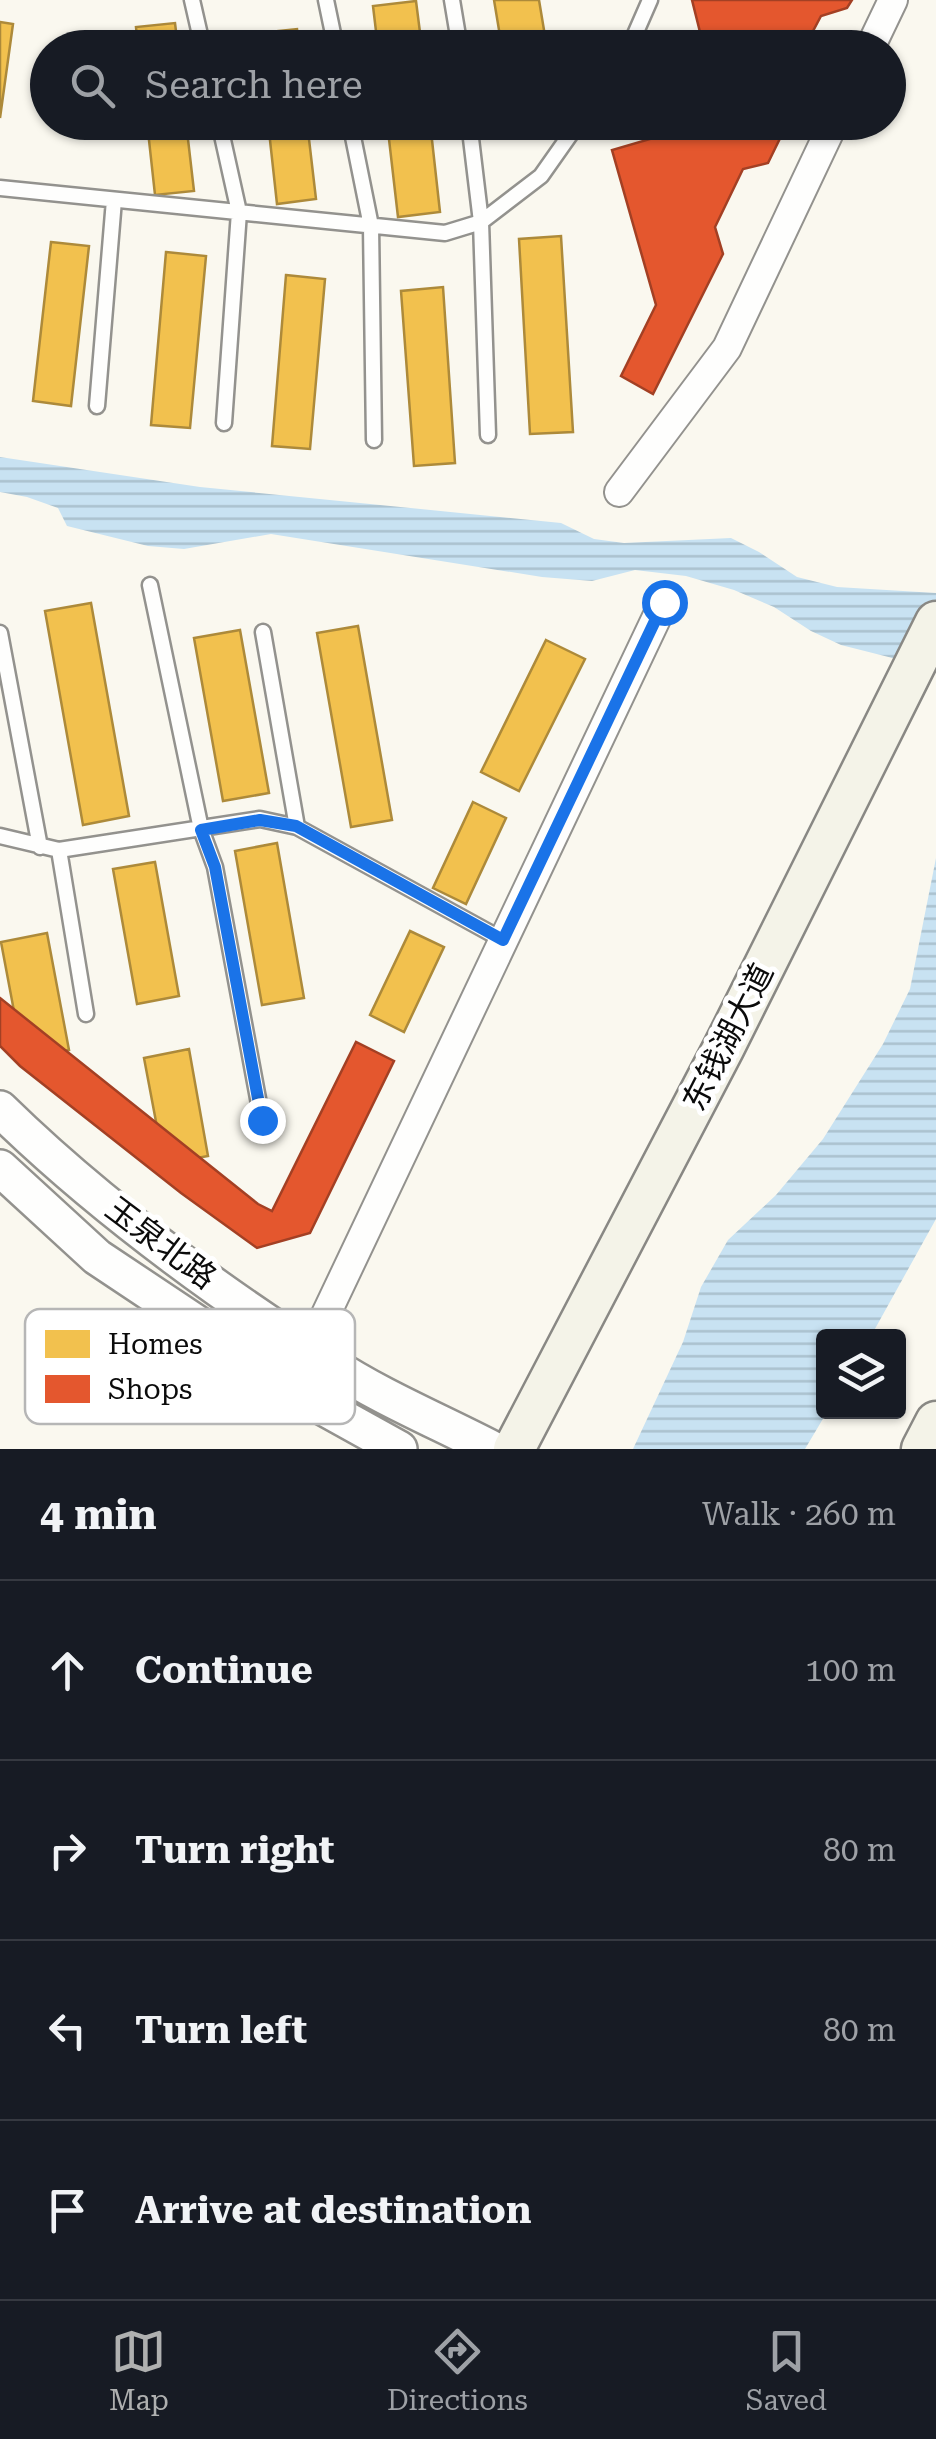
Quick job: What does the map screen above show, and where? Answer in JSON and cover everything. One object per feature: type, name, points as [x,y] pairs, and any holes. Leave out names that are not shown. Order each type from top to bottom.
[{"type":"main road","name":"东钱湖大道","points":[[514,1449],[733,1030],[936,622]]},
{"type":"main road","points":[[922,1449],[936,1422]]},
{"type":"street","points":[[878,30],[892,0]]},
{"type":"street","points":[[618,492],[727,348],[825,140]]},
{"type":"street","points":[[328,1309],[664,602]]},
{"type":"street","name":"玉泉北路","points":[[0,1109],[43,1151],[139,1230],[251,1309]]},
{"type":"street","name":"玉泉北路","points":[[0,1168],[97,1257],[175,1309]]},
{"type":"street","name":"玉泉北路","points":[[355,1378],[492,1449]]},
{"type":"street","name":"玉泉北路","points":[[354,1424],[399,1449]]},
{"type":"lane","points":[[192,0],[199,30]]},
{"type":"lane","points":[[326,0],[332,30]]},
{"type":"lane","points":[[452,0],[457,30]]},
{"type":"lane","points":[[637,30],[650,0]]},
{"type":"lane","points":[[223,140],[239,212],[224,423]]},
{"type":"lane","points":[[354,140],[371,226],[374,440]]},
{"type":"lane","points":[[471,140],[481,222],[488,435]]},
{"type":"lane","points":[[0,188],[445,234],[481,222],[541,176],[566,140]]},
{"type":"lane","points":[[97,406],[114,200]]},
{"type":"lane","points":[[150,585],[201,830],[215,867],[262,1120]]},
{"type":"lane","points":[[263,632],[296,826]]},
{"type":"lane","points":[[0,633],[40,847]]},
{"type":"lane","points":[[0,836],[59,850],[260,820],[296,826],[503,940]]},
{"type":"lane","points":[[59,850],[86,1014]]},
{"type":"water","points":[[0,457],[200,487],[561,523],[594,539],[624,543],[731,538],[797,577],[837,587],[936,593],[936,669],[841,645],[774,607],[686,576],[635,570],[592,581],[542,577],[271,534],[184,549],[148,546],[67,526],[58,508],[0,492]]},
{"type":"water","points":[[936,858],[936,1219],[875,1329],[816,1329],[816,1419],[823,1419],[805,1449],[633,1449],[683,1342],[701,1287],[728,1240],[776,1195],[823,1139],[883,1044],[910,989]]},
{"type":"building: Homes","points":[[494,0],[539,0],[544,30],[499,30]]},
{"type":"building: Homes","points":[[696,0],[741,0],[748,30],[704,30]]},
{"type":"building: Homes","points":[[416,1],[420,30],[376,30],[373,6]]},
{"type":"building: Homes","points":[[0,22],[13,24],[0,118]]},
{"type":"building: Homes","points":[[175,23],[176,30],[136,30],[136,27]]},
{"type":"building: Homes","points":[[149,140],[188,140],[194,191],[155,195]]},
{"type":"building: Homes","points":[[270,140],[309,140],[316,199],[277,204]]},
{"type":"building: Homes","points":[[389,140],[432,140],[440,212],[398,217]]},
{"type":"building: Homes","points":[[658,141],[696,279],[656,290],[617,152]]},
{"type":"building: Homes","points":[[561,236],[573,432],[530,434],[519,239]]},
{"type":"building: Homes","points":[[51,242],[89,246],[71,406],[33,401]]},
{"type":"building: Homes","points":[[166,252],[206,256],[190,428],[151,425]]},
{"type":"building: Homes","points":[[286,275],[325,279],[310,449],[272,446]]},
{"type":"building: Homes","points":[[443,287],[455,463],[414,466],[401,291]]},
{"type":"building: Homes","points":[[91,603],[129,816],[83,825],[45,611]]},
{"type":"building: Homes","points":[[358,626],[392,820],[351,827],[317,633]]},
{"type":"building: Homes","points":[[240,630],[269,793],[223,801],[194,638]]},
{"type":"building: Homes","points":[[546,640],[585,659],[519,791],[481,772]]},
{"type":"building: Homes","points":[[473,802],[506,818],[466,904],[433,888]]},
{"type":"building: Homes","points":[[277,843],[304,998],[262,1005],[235,851]]},
{"type":"building: Homes","points":[[155,862],[179,996],[137,1004],[113,869]]},
{"type":"building: Homes","points":[[410,931],[444,947],[404,1032],[370,1015]]},
{"type":"building: Homes","points":[[47,933],[69,1050],[23,1059],[1,942]]},
{"type":"building: Homes","points":[[356,1045],[390,1061],[309,1229],[275,1212]]},
{"type":"building: Homes","points":[[189,1049],[208,1156],[164,1164],[144,1058]]},
{"type":"building: Shops","points":[[692,0],[852,0],[847,8],[821,16],[814,30],[700,30]]},
{"type":"building: Shops","points":[[646,140],[779,140],[768,163],[743,169],[715,227],[723,254],[653,394],[621,376],[656,305],[612,150]]},
{"type":"building: Shops","points":[[0,998],[258,1204],[272,1211],[356,1042],[394,1061],[310,1233],[257,1248],[20,1066],[0,1046]]},
{"type":"route","points":[[262,1120],[215,867],[201,830],[260,820],[296,826],[503,940],[664,602]]}]
